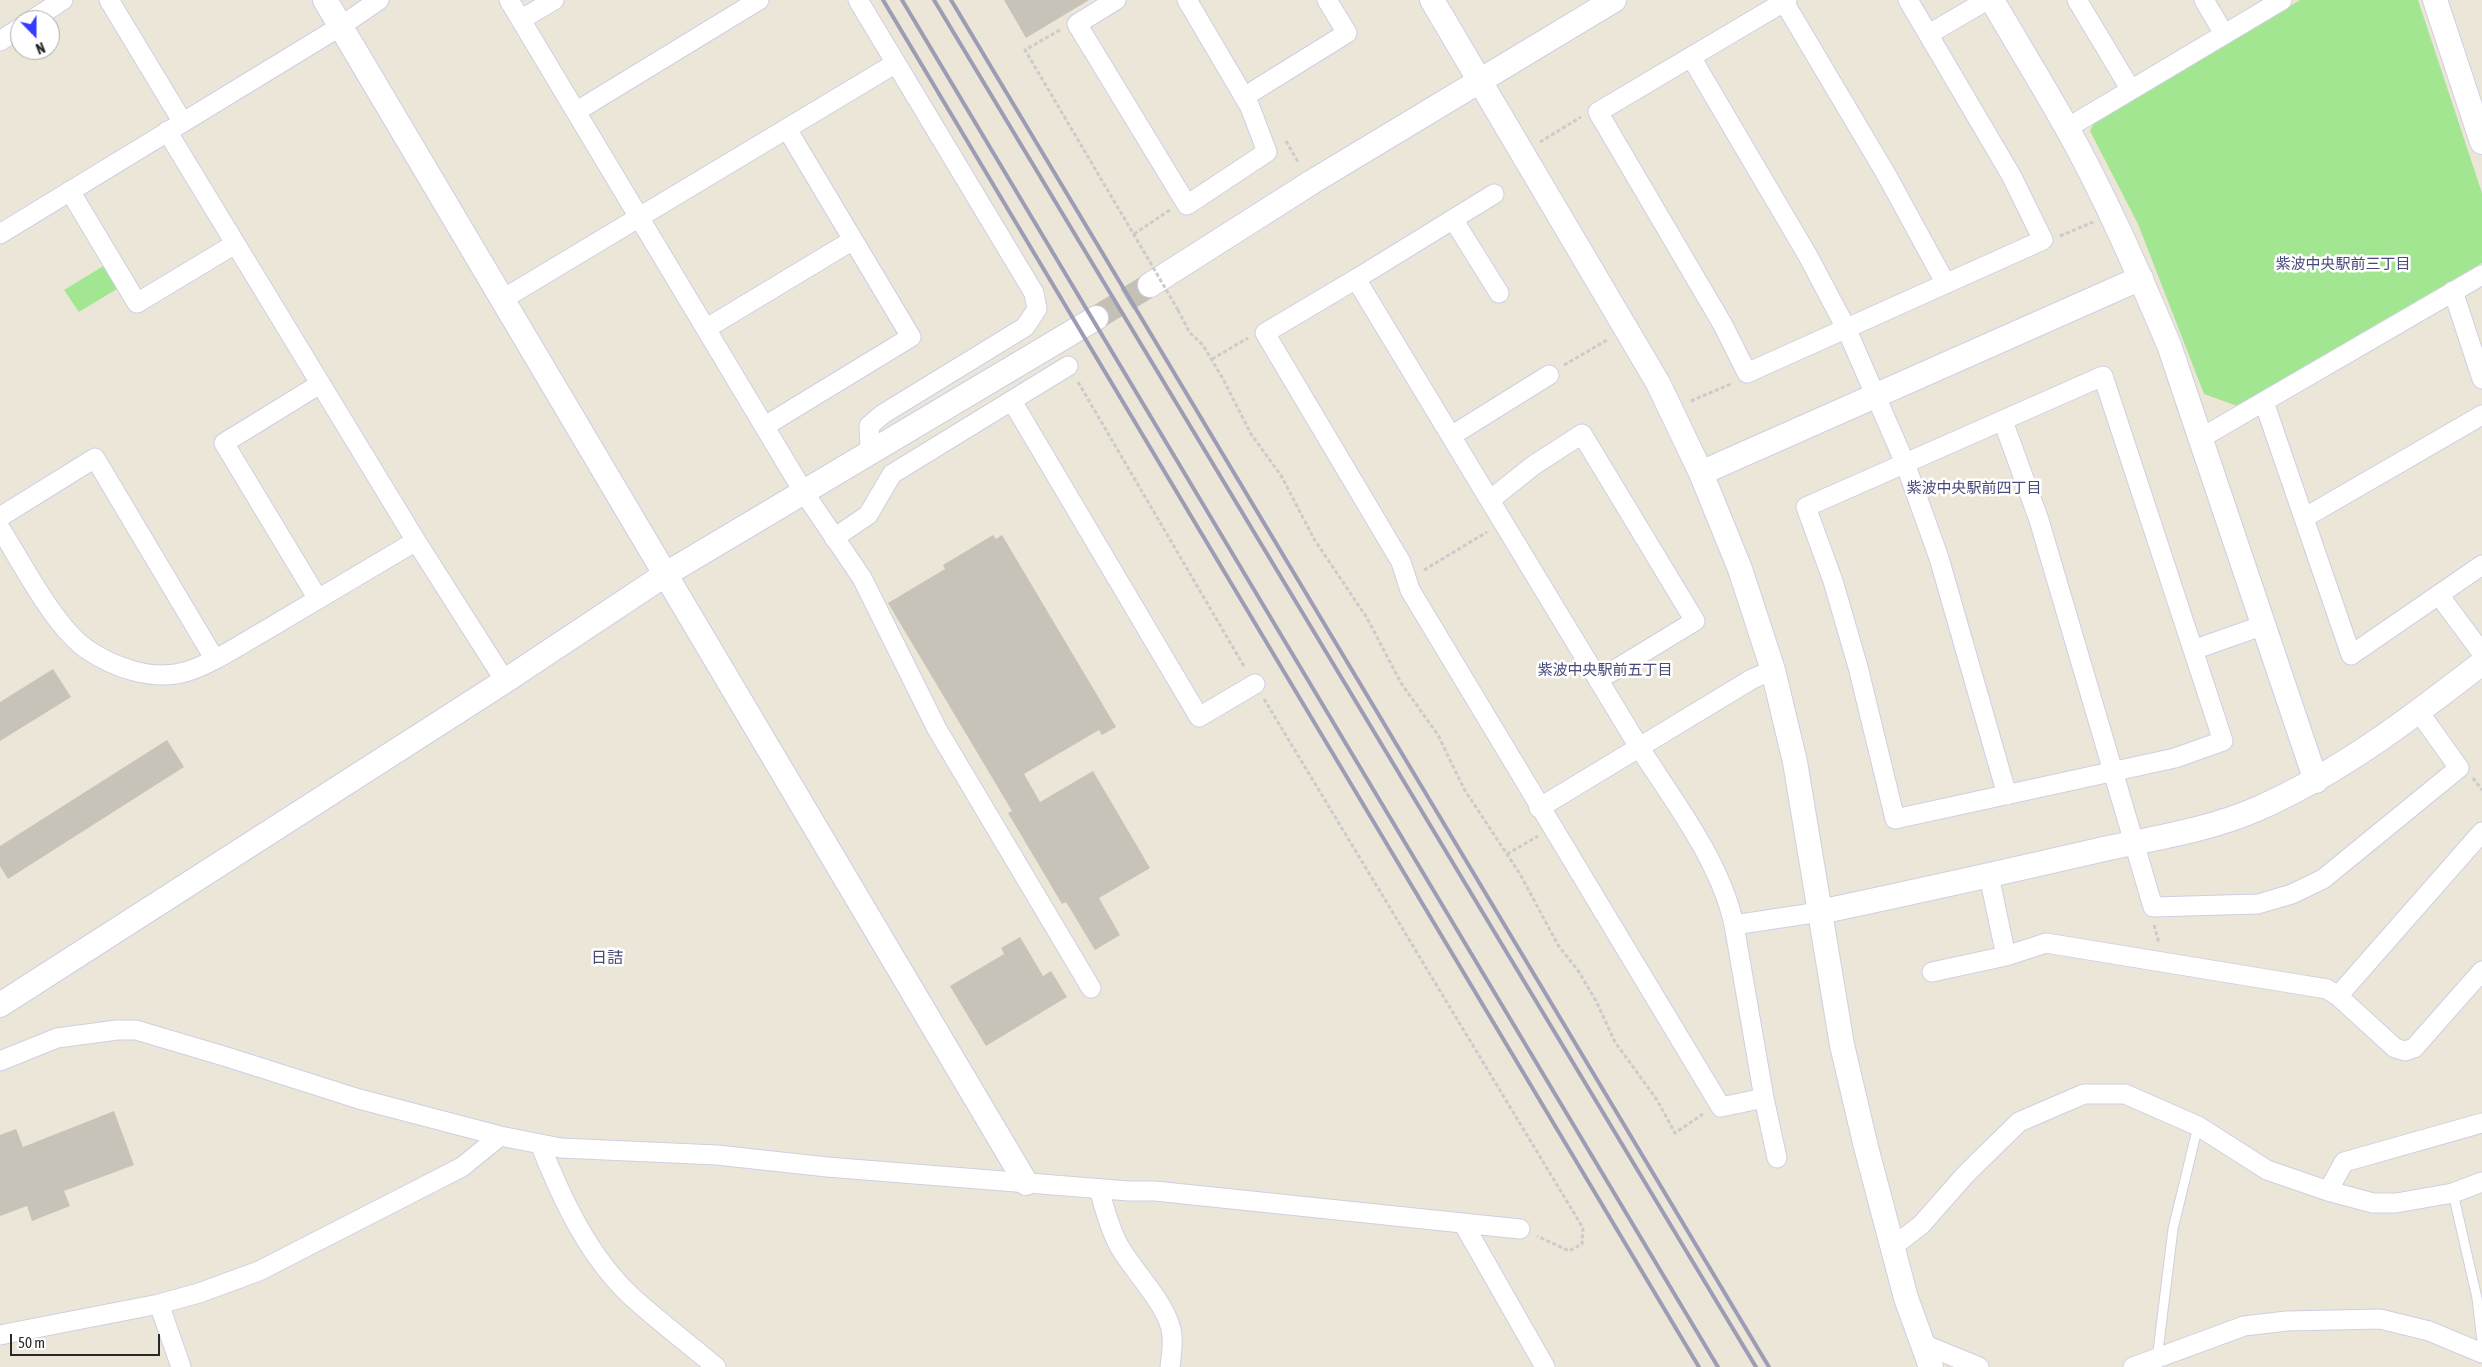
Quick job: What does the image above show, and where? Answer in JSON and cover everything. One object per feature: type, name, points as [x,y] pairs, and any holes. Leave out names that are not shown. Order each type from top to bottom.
[{"type":"street","points":[[48,10],[63,0]]},
{"type":"street","points":[[109,0],[235,244],[416,541],[505,681]]},
{"type":"street","points":[[325,0],[1026,1183]]},
{"type":"street","points":[[0,234],[174,126],[341,26],[379,0]]},
{"type":"street","points":[[509,0],[803,491],[862,578],[937,729],[1091,988]]},
{"type":"street","points":[[522,19],[554,0]]},
{"type":"street","points":[[577,111],[759,0]]},
{"type":"street","points":[[858,0],[1034,292],[1037,309],[1025,326],[883,414],[869,426],[870,451]]},
{"type":"street","points":[[1116,0],[1077,24],[1187,205],[1266,152],[1244,97],[1187,0]]},
{"type":"street","points":[[1244,97],[1347,33],[1327,0]]},
{"type":"street","points":[[1432,0],[1589,269],[1658,382],[1701,473],[1740,569],[1773,670],[1795,762],[1842,1045],[1891,1248],[1931,1367]]},
{"type":"street","points":[[1150,285],[1312,182],[1614,0]]},
{"type":"street","points":[[1908,0],[2011,175],[2043,240],[1946,284],[1846,328],[1747,373],[1723,324],[1598,112],[1786,1],[1886,174],[1946,284]]},
{"type":"street","points":[[1929,34],[1987,0]]},
{"type":"street","points":[[1992,0],[2067,128],[2141,278],[2169,345],[2316,781]]},
{"type":"street","points":[[2077,0],[2131,90]]},
{"type":"street","points":[[2204,0],[2224,34]]},
{"type":"street","points":[[2067,128],[2282,0]]},
{"type":"street","points":[[2435,0],[2482,142]]},
{"type":"street","points":[[1691,57],[1808,256],[1846,328],[1905,463],[1939,558],[2007,795]]},
{"type":"street","points":[[503,299],[896,63]]},
{"type":"street","points":[[765,426],[911,337],[788,129]]},
{"type":"street","points":[[70,191],[137,303],[235,244]]},
{"type":"street","points":[[1494,194],[1265,333],[1402,562],[1410,590],[1718,1104],[1720,1107],[1764,1098]]},
{"type":"street","points":[[1453,219],[1499,293]]},
{"type":"street","points":[[707,328],[853,240]]},
{"type":"street","points":[[2201,438],[2482,275]]},
{"type":"street","points":[[1701,473],[2141,278]]},
{"type":"street","points":[[1356,279],[1598,680],[1685,818],[1713,869],[1726,898],[1734,925],[1764,1098],[1777,1158]]},
{"type":"street","points":[[2453,291],[2482,378]]},
{"type":"street","points":[[0,1005],[505,681],[666,574],[1096,318]]},
{"type":"street","points":[[834,538],[868,516],[892,474],[1068,366]]},
{"type":"street","points":[[1451,436],[1549,375]]},
{"type":"street","points":[[2103,376],[2223,741],[2175,758],[1895,819],[1858,667],[1833,581],[1806,508],[2003,421],[2103,376]]},
{"type":"street","points":[[318,599],[224,443],[320,384]]},
{"type":"street","points":[[1012,400],[1199,717],[1255,684]]},
{"type":"street","points":[[2264,402],[2351,655],[2482,565]]},
{"type":"street","points":[[2304,518],[2482,415]]},
{"type":"street","points":[[2003,421],[2039,520],[2115,771],[2153,907],[2258,904],[2292,894],[2323,879],[2459,768],[2419,712]]},
{"type":"street","points":[[1490,500],[1534,465],[1582,434],[1695,622],[1598,680]]},
{"type":"street","points":[[0,517],[96,458],[214,658]]},
{"type":"street","points":[[0,528],[64,627],[87,650],[116,665],[141,673],[161,674],[185,672],[214,658],[416,541]]},
{"type":"street","points":[[2439,595],[2482,654]]},
{"type":"street","points":[[2193,650],[2264,625]]},
{"type":"street","points":[[1734,925],[1820,912],[2135,844],[2198,829],[2256,810],[2316,781],[2389,735],[2482,663]]},
{"type":"street","points":[[1539,808],[1752,679],[1773,670]]},
{"type":"street","points":[[2338,996],[2482,832]]},
{"type":"street","points":[[1989,876],[2006,956]]},
{"type":"street","points":[[1932,972],[2006,956],[2046,943],[2327,989],[2338,996],[2395,1048],[2405,1051],[2414,1048],[2482,971]]},
{"type":"street","points":[[0,1061],[58,1038],[117,1030],[136,1030],[228,1056],[359,1099],[500,1136],[561,1148],[717,1155],[827,1167],[1099,1189],[1155,1191],[1520,1229]]},
{"type":"street","points":[[1891,1248],[1921,1226],[1966,1174],[2019,1122],[2084,1094],[2125,1094],[2198,1126],[2267,1170],[2328,1191],[2373,1203],[2396,1203],[2453,1193],[2482,1182]]},
{"type":"street","points":[[2328,1191],[2344,1162],[2482,1123]]},
{"type":"street","points":[[0,1335],[159,1304],[199,1294],[259,1271],[462,1167],[500,1136]]},
{"type":"street","points":[[540,1144],[564,1198],[594,1252],[630,1296],[716,1367]]},
{"type":"street","points":[[1099,1189],[1117,1243],[1140,1278],[1163,1307],[1169,1322],[1172,1336],[1170,1367]]},
{"type":"street","points":[[1463,1223],[1545,1367]]},
{"type":"street","points":[[159,1304],[181,1367]]},
{"type":"street","points":[[2133,1367],[2244,1326],[2287,1321],[2380,1319],[2429,1331],[2482,1353]]},
{"type":"street","points":[[1923,1344],[1979,1367]]},
{"type":"lane","points":[[2157,1359],[2173,1229],[2198,1126]]},
{"type":"lane","points":[[2453,1193],[2477,1298],[2482,1342]]},
{"type":"path","points":[[1077,24],[1066,26],[1026,50],[1190,333],[1203,345],[1212,359],[1251,434],[1282,477],[1314,539],[1367,618],[1391,667],[1438,735],[1464,789],[1507,854],[1558,945],[1579,972],[1596,1001],[1615,1042],[1656,1100],[1675,1133],[1718,1104]]},
{"type":"path","points":[[1540,142],[1586,114],[1598,112]]},
{"type":"path","points":[[1286,141],[1298,162]]},
{"type":"path","points":[[1134,234],[1185,200]]},
{"type":"path","points":[[2043,240],[2053,239],[2098,220]]},
{"type":"path","points":[[1212,359],[1253,335],[1265,333]]},
{"type":"path","points":[[1549,375],[1607,340]]},
{"type":"path","points":[[1068,366],[1255,684],[1583,1228],[1582,1244],[1569,1251],[1520,1229]]},
{"type":"path","points":[[1691,401],[1739,380],[1747,373]]},
{"type":"path","points":[[1407,580],[1492,529]]},
{"type":"path","points":[[1507,854],[1551,828]]},
{"type":"path","points":[[2153,907],[2152,917],[2165,964]]},
{"type":"green space","points":[[2300,0],[2418,0],[2482,193],[2482,263],[2237,406],[2204,394],[2138,224],[2090,131],[2094,122]]},
{"type":"green space","points":[[105,265],[120,287],[79,312],[64,290]]},
{"type":"building","points":[[1004,0],[1089,0],[1026,38]]},
{"type":"building","points":[[993,535],[996,539],[1002,535],[1116,727],[1102,735],[1099,730],[1024,774],[1040,802],[1093,771],[1150,868],[1099,898],[1120,935],[1095,950],[1066,902],[1062,904],[1008,813],[1012,811],[888,603],[945,569],[943,565]]},
{"type":"building","points":[[53,669],[71,697],[0,741],[0,702]]},
{"type":"building","points":[[167,740],[184,767],[8,879],[0,866],[0,846]]},
{"type":"building","points":[[1020,937],[1043,976],[1051,971],[1067,997],[986,1046],[950,986],[1004,954],[1001,948]]},
{"type":"building","points":[[114,1111],[134,1165],[64,1191],[70,1206],[32,1221],[27,1206],[0,1216],[0,1135],[16,1129],[23,1147]]},
{"type":"tunnel","points":[[1096,318],[1150,285]]},
{"type":"railway","points":[[883,0],[1699,1367]]},
{"type":"railway","points":[[902,0],[1718,1367]]},
{"type":"railway","points":[[934,0],[1756,1367]]},
{"type":"railway","points":[[951,0],[1769,1367]]},
{"type":"district","name":"紫波中央駅前三丁目","points":[[2343,264]]},
{"type":"district","name":"紫波中央駅前四丁目","points":[[1974,488]]},
{"type":"district","name":"紫波中央駅前五丁目","points":[[1605,670]]},
{"type":"district","name":"日詰","points":[[607,958]]}]
